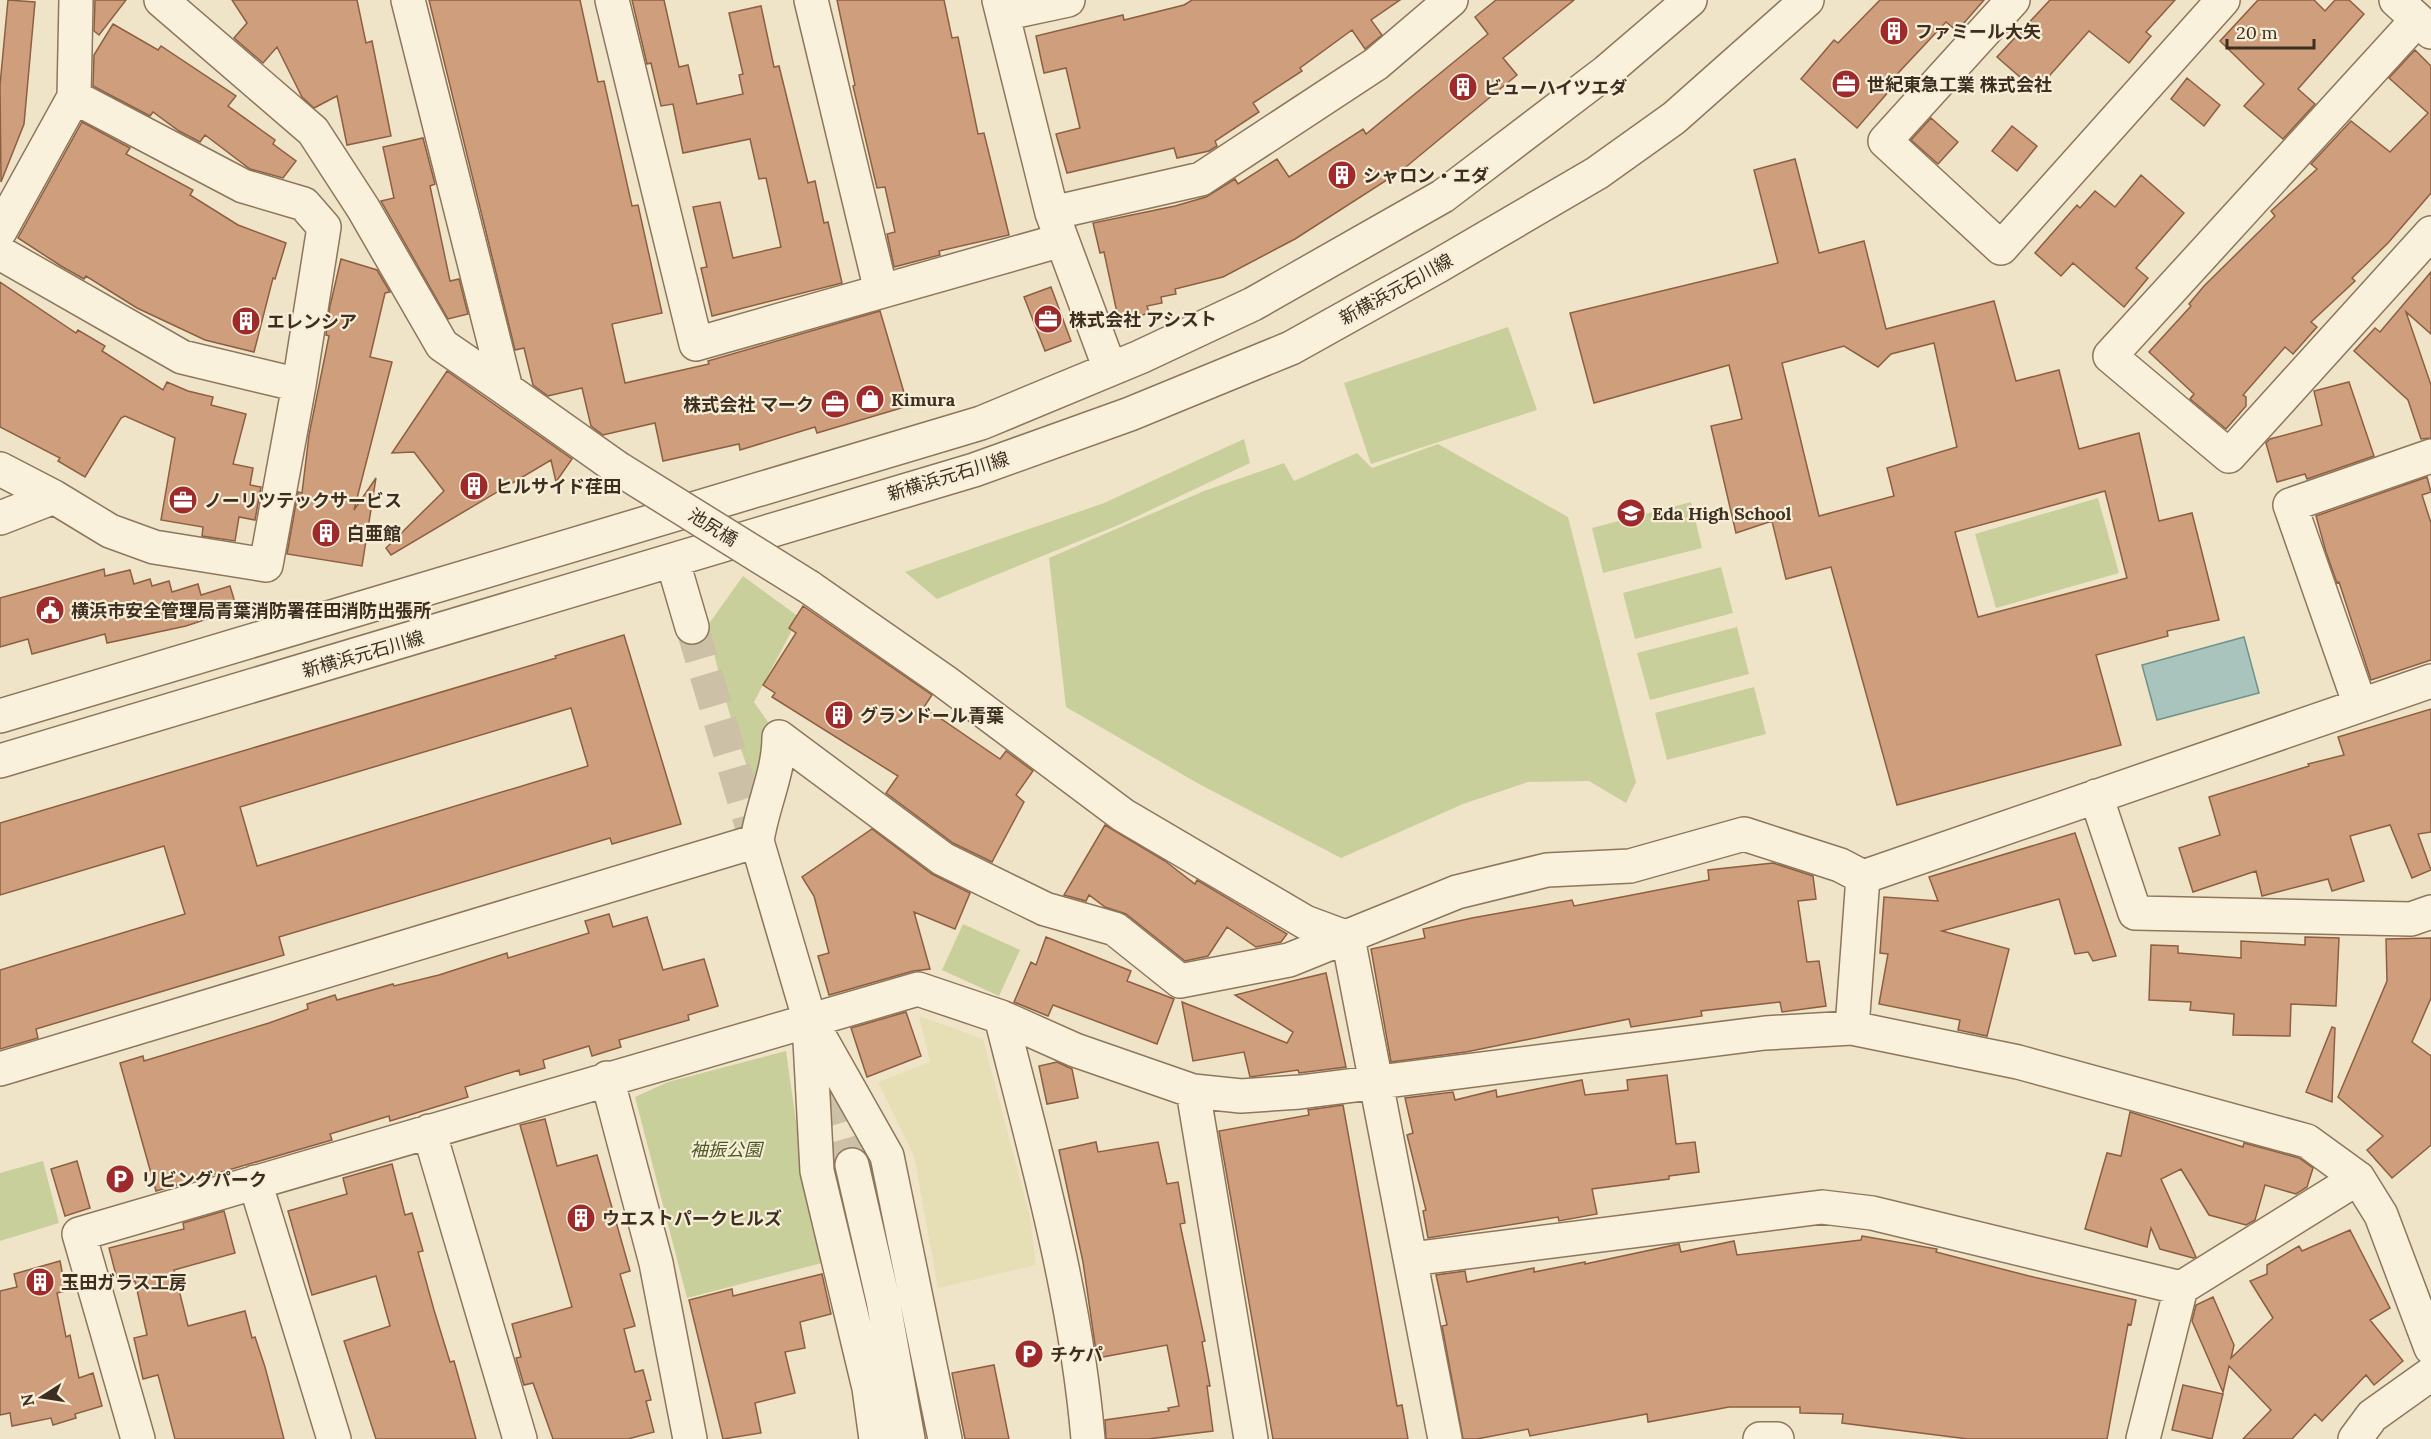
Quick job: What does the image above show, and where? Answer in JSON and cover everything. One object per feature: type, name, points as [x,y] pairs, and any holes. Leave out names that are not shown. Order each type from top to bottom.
[{"type":"street","points":[[0,231],[74,97],[76,0]]},
{"type":"street","name":"池尻橋","points":[[161,0],[313,132],[363,208],[442,345],[616,467],[809,587],[944,681],[1123,815],[1305,922],[1348,938]]},
{"type":"street","points":[[408,0],[506,389]]},
{"type":"street","points":[[612,0],[696,344],[881,291],[1057,226],[1201,179],[1376,64],[1451,0]]},
{"type":"street","points":[[811,0],[881,291]]},
{"type":"street","points":[[1068,0],[1001,7],[1057,226],[1110,369]]},
{"type":"street","points":[[0,716],[981,423],[1110,369],[1253,304],[1443,196],[1606,72],[1690,0]]},
{"type":"street","name":"新横浜元石川線","points":[[0,761],[673,562],[904,489],[974,470],[1130,414],[1291,348],[1597,173],[1674,118],[1807,0]]},
{"type":"street","points":[[2013,0],[1885,141],[2001,248],[2223,0]]},
{"type":"street","points":[[2415,17],[2110,356],[2229,456],[2431,233]]},
{"type":"street","points":[[0,470],[54,497],[110,531],[154,547],[266,566],[299,385],[324,226],[304,204],[243,186],[74,97]]},
{"type":"street","points":[[0,253],[182,357],[299,385]]},
{"type":"street","points":[[2360,705],[2290,505],[2431,456]]},
{"type":"street","points":[[0,518],[54,497]]},
{"type":"street","points":[[673,562],[692,627]]},
{"type":"street","points":[[945,1439],[887,1156],[809,1018],[757,842],[760,821],[779,759],[779,737],[943,859],[1045,909],[1115,929],[1180,981],[1289,960],[1457,892],[1547,870],[1630,866],[1744,834],[1840,865],[1863,877],[2431,681]]},
{"type":"street","points":[[2097,796],[2135,913],[2411,919],[2431,912]]},
{"type":"street","points":[[0,1069],[757,842]]},
{"type":"street","points":[[1852,1028],[1863,877]]},
{"type":"street","points":[[1348,938],[1445,1439]]},
{"type":"street","points":[[138,1439],[79,1234],[809,1018],[918,989],[1000,1017],[1075,1050],[1193,1091],[1241,1096],[1376,1082],[1765,1034],[1852,1028],[2018,1062],[2307,1141],[2358,1178],[2381,1215],[2431,1348]]},
{"type":"street","points":[[1000,1017],[1050,1210],[1084,1390],[1088,1439]]},
{"type":"street","points":[[809,1018],[817,1171],[869,1388],[876,1439]]},
{"type":"street","points":[[607,1078],[657,1263],[690,1439]]},
{"type":"street","points":[[1193,1091],[1251,1439]]},
{"type":"street","points":[[429,1131],[520,1439]]},
{"type":"street","points":[[852,1165],[883,1300],[908,1439]]},
{"type":"street","points":[[2143,1439],[2181,1288],[2358,1178]]},
{"type":"street","points":[[255,1182],[334,1439]]},
{"type":"street","points":[[1411,1259],[1822,1207],[1872,1213],[2181,1288]]},
{"type":"street","points":[[2355,1439],[2372,1416],[2431,1374]]},
{"type":"street","points":[[1760,1439],[1777,1439]]},
{"type":"shaded area","points":[[919,1016],[983,1039],[1030,1217],[1036,1265],[938,1288],[914,1156],[878,1082],[930,1062]]},
{"type":"green space","points":[[1508,327],[1537,410],[1371,464],[1344,383]]},
{"type":"green space","points":[[1244,439],[1250,463],[1121,524],[937,599],[905,572],[1104,503]]},
{"type":"green space","points":[[1438,444],[1568,517],[1636,782],[1626,803],[1589,781],[1528,782],[1463,804],[1341,858],[1199,784],[1066,707],[1049,558],[1204,491],[1284,463],[1294,481],[1357,453],[1372,468]]},
{"type":"green space","points":[[2098,498],[2119,573],[1996,608],[1975,534]]},
{"type":"green space","points":[[1691,502],[1702,548],[1603,573],[1592,528]]},
{"type":"green space","points":[[1721,567],[1733,613],[1635,639],[1623,593]]},
{"type":"green space","points":[[743,576],[799,617],[754,702],[777,735],[760,799],[743,756],[730,713],[708,625]]},
{"type":"green space","points":[[1737,627],[1749,674],[1650,700],[1637,653]]},
{"type":"green space","points":[[1754,687],[1766,734],[1667,760],[1655,713]]},
{"type":"green space","points":[[963,924],[1020,950],[999,996],[942,970]]},
{"type":"green space","name":"袖振公園","points":[[786,1051],[802,1163],[822,1263],[687,1298],[635,1097],[668,1082]]},
{"type":"green space","points":[[43,1161],[59,1223],[0,1241],[0,1173]]},
{"type":"water","points":[[2244,637],[2259,693],[2157,720],[2142,665]]},
{"type":"building","points":[[8,0],[35,2],[24,124],[1,182],[0,85]]},
{"type":"building","points":[[95,0],[126,0],[99,35],[94,31]]},
{"type":"building","points":[[232,0],[357,0],[366,43],[372,41],[391,136],[347,145],[337,96],[314,108],[302,97],[277,47],[263,63],[234,38],[247,23]]},
{"type":"building","points":[[429,0],[580,0],[598,82],[604,81],[632,206],[638,205],[662,313],[612,324],[625,383],[709,364],[708,361],[880,311],[908,406],[817,433],[815,427],[740,450],[739,444],[663,461],[655,423],[603,435],[591,426],[582,388],[548,396],[533,385],[524,348],[515,350]]},
{"type":"building","points":[[632,0],[664,0],[679,67],[688,65],[697,104],[743,94],[739,75],[743,74],[729,13],[761,6],[774,67],[779,66],[808,183],[815,181],[824,223],[828,222],[842,283],[712,316],[701,268],[707,267],[693,207],[720,202],[733,258],[781,247],[766,178],[759,179],[750,139],[683,153],[673,104],[661,106],[651,63],[647,64]]},
{"type":"building","points":[[837,0],[944,0],[952,38],[958,37],[978,134],[984,133],[1009,235],[939,251],[940,255],[894,267],[887,234],[895,232],[885,187],[877,188],[853,86],[855,85]]},
{"type":"building","points":[[1192,0],[1400,0],[1371,20],[1382,35],[1365,49],[1352,30],[1300,68],[1302,71],[1253,103],[1259,112],[1215,141],[1217,146],[1209,151],[1177,158],[1174,148],[1067,173],[1056,134],[1080,128],[1066,68],[1044,73],[1036,36],[1123,15],[1124,20],[1184,5]]},
{"type":"building","points":[[1496,0],[1574,0],[1503,58],[1517,75],[1401,171],[1295,239],[1223,277],[1175,289],[1176,294],[1161,297],[1162,303],[1147,306],[1149,313],[1119,322],[1104,252],[1100,253],[1093,223],[1175,206],[1206,197],[1235,179],[1238,184],[1277,159],[1289,177],[1363,129],[1366,134],[1488,34],[1475,17]]},
{"type":"building","points":[[1880,0],[1984,0],[1957,31],[1946,22],[1886,86],[1890,90],[1857,128],[1801,79],[1834,40],[1838,43]]},
{"type":"building","points":[[2050,0],[2175,0],[2146,32],[2151,36],[2129,63],[2089,31],[2036,91],[1997,57]]},
{"type":"building","points":[[2258,0],[2314,0],[2325,11],[2335,0],[2349,0],[2364,14],[2298,89],[2315,104],[2283,139],[2244,106],[2264,84],[2220,41]]},
{"type":"building","points":[[113,24],[158,50],[161,46],[236,96],[228,106],[275,140],[273,144],[296,161],[283,178],[250,169],[205,135],[200,142],[179,131],[153,112],[150,116],[93,86],[94,55]]},
{"type":"building","points":[[2415,50],[2431,66],[2431,193],[2388,243],[2352,278],[2355,281],[2311,322],[2317,327],[2293,354],[2285,347],[2243,395],[2246,397],[2246,406],[2226,429],[2190,399],[2194,394],[2149,352],[2191,306],[2189,304],[2204,286],[2275,216],[2271,211],[2317,169],[2311,164],[2351,121],[2390,152],[2428,113],[2389,78]]},
{"type":"building","points":[[2187,78],[2220,105],[2204,126],[2171,99]]},
{"type":"building","points":[[1931,118],[1958,142],[1938,164],[1911,140]]},
{"type":"building","points":[[82,122],[130,148],[126,154],[193,190],[190,195],[238,225],[286,243],[275,279],[273,278],[254,352],[205,340],[137,308],[86,276],[84,279],[61,266],[18,238]]},
{"type":"building","points":[[2012,126],[2037,146],[2017,171],[1992,151]]},
{"type":"building","points":[[423,138],[435,184],[430,186],[450,281],[459,279],[468,314],[448,319],[381,201],[394,198],[383,147]]},
{"type":"building","points":[[1795,159],[1819,253],[1864,241],[1886,329],[1994,301],[2016,381],[2059,370],[2079,449],[2139,433],[2159,521],[2192,513],[2219,620],[2167,631],[2168,636],[2096,655],[2121,745],[1897,805],[1831,567],[1786,579],[1772,521],[1736,533],[1711,426],[1742,419],[1729,365],[1594,403],[1570,313],[1778,263],[1754,170]],"holes":[[[1934,343],[1957,447],[1887,468],[1894,496],[1819,516],[1782,363],[1844,346],[1878,367],[1891,354]],[[2105,491],[2127,578],[1978,617],[1955,532]]]},
{"type":"building","points":[[2141,175],[2184,213],[2136,268],[2148,278],[2124,307],[2073,263],[2061,276],[2035,253],[2077,205],[2080,208],[2095,191],[2115,207]]},
{"type":"building","points":[[341,259],[377,270],[390,292],[385,293],[370,357],[392,362],[354,510],[376,478],[362,566],[287,554],[298,492],[302,493],[309,435],[329,336],[326,335],[330,306]]},
{"type":"building","points":[[2431,272],[2431,334],[2406,312],[2431,385],[2431,438],[2421,439],[2408,400],[2354,351],[2375,328],[2380,332]]},
{"type":"building","points":[[0,282],[76,333],[78,330],[105,346],[102,351],[163,390],[167,382],[188,391],[213,397],[211,405],[246,414],[233,464],[253,468],[250,485],[261,487],[255,520],[239,517],[235,541],[202,536],[203,527],[161,520],[175,438],[125,416],[121,418],[85,477],[58,461],[60,458],[0,427]]},
{"type":"building","name":"株式会社 アシスト","points":[[1051,287],[1071,341],[1045,351],[1024,297]]},
{"type":"building","points":[[447,371],[572,459],[556,482],[551,460],[391,555],[386,548],[444,491],[414,452],[392,453]]},
{"type":"building","points":[[2349,382],[2374,456],[2307,479],[2305,474],[2277,482],[2266,443],[2270,439],[2322,425],[2314,391]]},
{"type":"building","points":[[2427,477],[2431,492],[2422,495],[2431,523],[2431,660],[2371,680],[2339,582],[2337,583],[2326,552],[2316,516]]},
{"type":"building","points":[[104,569],[105,576],[130,570],[134,584],[150,579],[152,586],[169,581],[172,592],[198,584],[201,595],[230,586],[237,609],[186,626],[107,643],[105,634],[32,654],[28,639],[0,647],[0,598]]},
{"type":"building","points":[[803,606],[932,695],[924,707],[1000,759],[1006,751],[1033,771],[1016,795],[1024,802],[992,862],[953,843],[886,793],[898,776],[772,697],[775,693],[763,685],[796,633],[789,628]]},
{"type":"building","points":[[624,635],[681,824],[612,844],[610,838],[279,937],[284,955],[36,1029],[38,1038],[0,1049],[0,970],[185,914],[164,846],[0,895],[0,823],[556,658],[555,656]],"holes":[[[571,708],[588,766],[257,866],[240,807]]]},
{"type":"building","points":[[2431,709],[2431,832],[2418,834],[2431,870],[2412,878],[2390,825],[2350,836],[2364,881],[2332,891],[2328,879],[2262,896],[2256,871],[2193,892],[2179,848],[2220,835],[2209,797],[2309,766],[2308,764],[2344,755],[2338,737]]},
{"type":"building","points":[[1105,825],[1165,861],[1195,884],[1197,880],[1287,934],[1281,942],[1256,947],[1227,927],[1208,956],[1185,961],[1126,914],[1105,907],[1089,895],[1086,901],[1064,895]]},
{"type":"building","points":[[872,829],[932,874],[970,893],[955,929],[914,912],[930,969],[913,971],[829,995],[818,956],[829,953],[814,896],[802,877]]},
{"type":"building","points":[[2075,833],[2116,956],[2093,961],[2088,952],[2075,954],[2059,899],[1942,931],[2009,949],[1987,1036],[1958,1030],[1960,1020],[1879,1004],[1888,954],[1880,953],[1884,897],[1938,901],[1929,877]]},
{"type":"building","points":[[1773,863],[1813,876],[1816,899],[1798,901],[1807,962],[1819,961],[1826,1006],[1782,1012],[1780,1002],[1701,1011],[1702,1016],[1631,1027],[1629,1019],[1466,1052],[1391,1062],[1371,949],[1425,938],[1423,929],[1472,918],[1572,900],[1574,906],[1709,880],[1708,870]]},
{"type":"building","points":[[609,914],[613,927],[647,917],[663,970],[704,959],[718,1006],[688,1015],[689,1020],[619,1040],[621,1047],[592,1056],[589,1046],[543,1060],[545,1068],[520,1075],[519,1070],[465,1087],[468,1097],[390,1121],[389,1116],[330,1134],[332,1140],[156,1191],[120,1063],[143,1056],[144,1061],[269,1023],[308,1009],[307,1004],[335,995],[337,1000],[393,984],[394,986],[439,975],[507,953],[508,958],[589,933],[585,921]]},
{"type":"building","points":[[1046,937],[1131,971],[1127,981],[1174,999],[1157,1044],[1053,1005],[1048,1016],[1014,1002],[1031,962],[1036,965]]},
{"type":"building","points":[[2305,937],[2339,938],[2336,1006],[2291,1004],[2290,1036],[2233,1035],[2234,1014],[2190,1010],[2191,1002],[2149,1000],[2151,945],[2178,946],[2178,953],[2241,958],[2241,941],[2305,945]]},
{"type":"building","points":[[2431,938],[2431,998],[2412,1042],[2431,1056],[2431,1145],[2392,1178],[2367,1150],[2383,1136],[2338,1097],[2387,981],[2386,939]]},
{"type":"building","points":[[1326,973],[1346,1067],[1299,1073],[1298,1070],[1250,1077],[1244,1052],[1193,1061],[1182,1002],[1287,1043],[1293,1032],[1235,995]]},
{"type":"building","points":[[906,1012],[921,1056],[867,1077],[851,1028]]},
{"type":"building","points":[[2332,1027],[2335,1028],[2332,1102],[2306,1092]]},
{"type":"building","points":[[1057,1062],[1072,1069],[1078,1098],[1047,1104],[1039,1066]]},
{"type":"building","points":[[1667,1075],[1676,1144],[1695,1142],[1699,1172],[1669,1176],[1669,1179],[1592,1189],[1597,1214],[1559,1221],[1558,1217],[1428,1238],[1423,1211],[1426,1210],[1407,1135],[1413,1133],[1405,1098],[1453,1092],[1455,1100],[1496,1090],[1497,1097],[1582,1080],[1585,1095],[1628,1090],[1627,1080]]},
{"type":"building","points":[[1343,1105],[1397,1406],[1402,1405],[1408,1439],[1273,1439],[1219,1131],[1309,1115],[1308,1110]]},
{"type":"building","points":[[2130,1112],[2243,1147],[2244,1143],[2299,1158],[2313,1168],[2307,1187],[2296,1194],[2265,1185],[2255,1220],[2246,1225],[2209,1215],[2181,1169],[2161,1179],[2196,1257],[2193,1258],[2160,1249],[2151,1228],[2147,1247],[2085,1229],[2107,1153],[2121,1156]]},
{"type":"building","points":[[545,1119],[557,1166],[597,1155],[630,1271],[620,1274],[635,1326],[624,1329],[635,1372],[643,1370],[651,1400],[646,1401],[654,1432],[628,1439],[553,1439],[533,1383],[524,1385],[516,1358],[521,1357],[512,1324],[572,1307],[520,1125]]},
{"type":"building","points":[[1096,1142],[1098,1152],[1158,1142],[1167,1184],[1178,1182],[1185,1223],[1180,1224],[1205,1341],[1202,1342],[1210,1386],[1207,1386],[1213,1431],[1148,1439],[1106,1439],[1105,1420],[1169,1411],[1168,1408],[1179,1406],[1167,1345],[1097,1358],[1083,1262],[1059,1150]]},
{"type":"building","points":[[77,1161],[90,1208],[65,1216],[51,1169]]},
{"type":"building","points":[[392,1164],[405,1215],[412,1213],[423,1251],[418,1252],[434,1310],[450,1362],[454,1361],[476,1439],[376,1439],[344,1341],[390,1326],[376,1276],[312,1295],[288,1211],[347,1194],[343,1178]]},
{"type":"building","points":[[224,1211],[235,1253],[174,1270],[188,1326],[245,1311],[252,1338],[255,1337],[265,1367],[284,1439],[175,1439],[158,1375],[143,1379],[134,1338],[147,1335],[135,1281],[123,1284],[122,1277],[117,1279],[109,1248],[184,1229],[183,1223]]},
{"type":"building","points":[[2350,1230],[2390,1308],[2370,1320],[2403,1361],[2374,1385],[2366,1375],[2322,1421],[2315,1414],[2292,1439],[2243,1439],[2271,1410],[2229,1366],[2223,1392],[2192,1321],[2196,1305],[2213,1297],[2234,1345],[2231,1358],[2273,1318],[2250,1281],[2267,1274],[2267,1265],[2299,1246],[2302,1251]]},
{"type":"building","points":[[1862,1236],[1937,1249],[1936,1252],[2029,1276],[2136,1300],[2131,1325],[2128,1324],[2107,1439],[1968,1439],[1842,1423],[1843,1414],[1800,1413],[1800,1407],[1729,1407],[1648,1422],[1647,1414],[1530,1436],[1528,1429],[1477,1439],[1463,1439],[1442,1326],[1447,1325],[1436,1275],[1465,1271],[1467,1282],[1534,1268],[1534,1272],[1585,1262],[1585,1264],[1679,1244],[1681,1252],[1734,1241],[1737,1255],[1861,1240]]},
{"type":"building","points":[[60,1261],[66,1291],[57,1293],[66,1337],[70,1335],[79,1378],[93,1373],[102,1406],[75,1414],[76,1418],[53,1425],[51,1418],[12,1426],[10,1413],[0,1415],[0,1291],[17,1287],[14,1274]]},
{"type":"building","points":[[822,1274],[831,1314],[800,1322],[805,1348],[785,1352],[795,1393],[755,1403],[761,1433],[723,1439],[689,1300],[732,1289],[733,1296]]},
{"type":"building","points":[[994,1365],[1009,1439],[965,1439],[952,1373]]},
{"type":"building","points":[[2183,1385],[2223,1394],[2212,1439],[2172,1430]]},
{"type":"tunnel","points":[[692,627],[759,852]]},
{"type":"tunnel","points":[[816,1045],[852,1165]]},
{"type":"place","name":"ファミール大矢","points":[[1894,31]]},
{"type":"place","name":"世紀東急工業 株式会社","points":[[1846,84]]},
{"type":"place","name":"ビューハイツエダ","points":[[1463,87]]},
{"type":"place","name":"シャロン・エダ","points":[[1342,175]]},
{"type":"place","name":"株式会社 アシスト","points":[[1048,319]]},
{"type":"place","name":"エレンシア","points":[[246,321]]},
{"type":"place","name":"Kimura","points":[[870,399]]},
{"type":"place","name":"株式会社 マーク","points":[[835,404]]},
{"type":"place","name":"ヒルサイド荏田","points":[[474,486]]},
{"type":"place","name":"ノーリツテックサービス","points":[[183,500]]},
{"type":"place","name":"Eda High School","points":[[1631,513]]},
{"type":"place","name":"白亜館","points":[[326,533]]},
{"type":"place","name":"横浜市安全管理局青葉消防署荏田消防出張所","points":[[50,610]]},
{"type":"place","name":"グランドール青葉","points":[[839,715]]},
{"type":"place","name":"リビングパーク","points":[[120,1179]]},
{"type":"place","name":"ウエストパークヒルズ","points":[[581,1218]]},
{"type":"place","name":"玉田ガラス工房","points":[[40,1282]]},
{"type":"place","name":"チケパ","points":[[1029,1354]]}]
